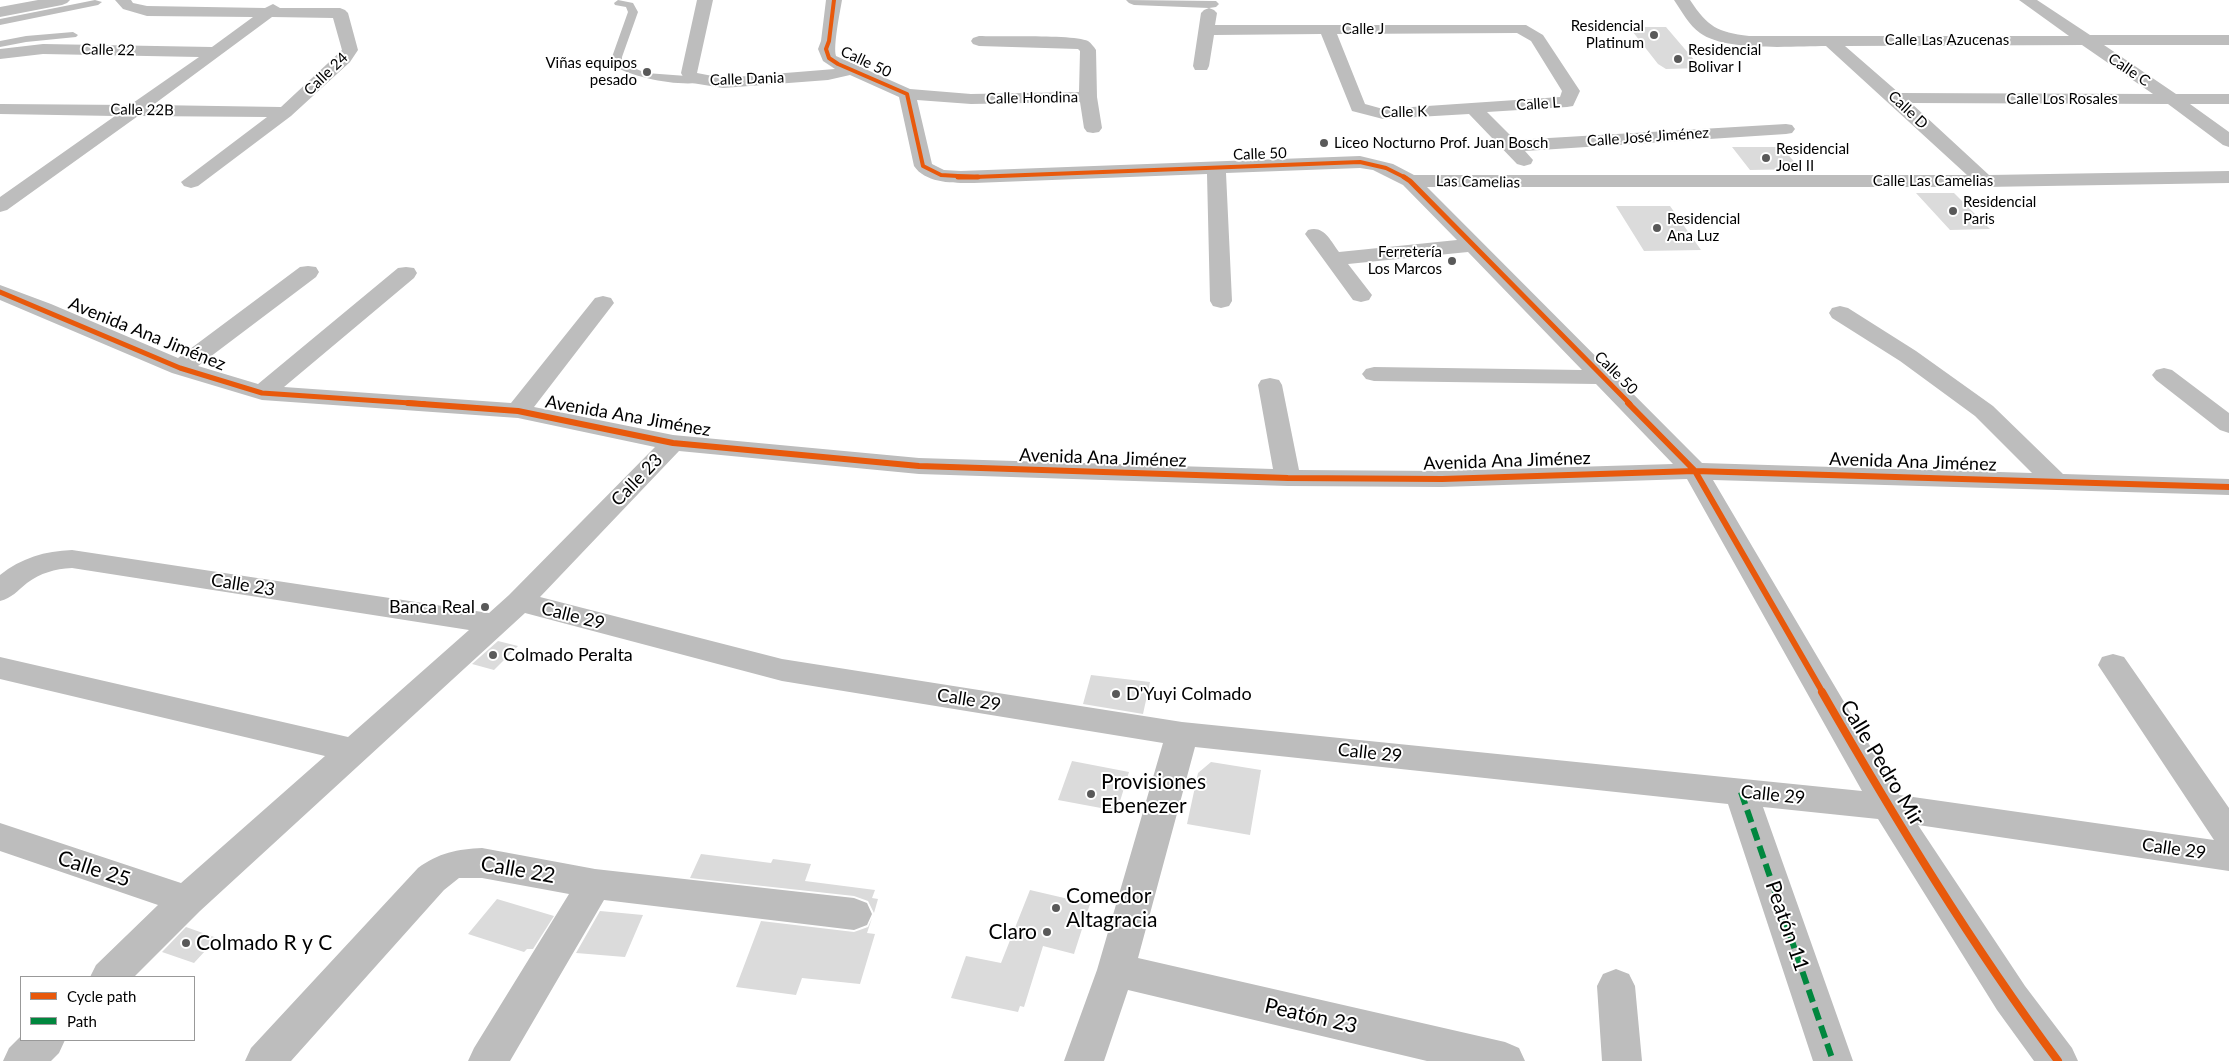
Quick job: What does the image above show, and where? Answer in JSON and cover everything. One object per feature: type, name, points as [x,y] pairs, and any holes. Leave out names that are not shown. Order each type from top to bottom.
[{"type":"street","points":[[0,12],[62,0]]},
{"type":"street","name":"Calle 24","points":[[123,0],[128,6],[147,11],[340,13],[350,50],[344,59],[285,112],[191,182]]},
{"type":"street","points":[[4,199],[135,110],[286,0]]},
{"type":"street","name":"Calle Dania","points":[[705,0],[689,73],[692,78],[723,83],[828,75],[852,70]]},
{"type":"street","name":"Calle 50","points":[[834,0],[829,40],[826,49],[829,58],[838,64],[906,94],[923,166],[929,172],[940,175],[974,178],[1360,162],[1377,165],[1397,173],[1410,181],[1695,471]]},
{"type":"street","points":[[1134,0],[1212,2],[1201,66]]},
{"type":"street","name":"Calle Las Azucenas","points":[[1682,0],[1697,24],[1715,35],[1749,40],[2229,40]]},
{"type":"street","name":"Calle C","points":[[2027,0],[2172,99],[2229,141]]},
{"type":"street","name":"Calle J","points":[[1206,30],[1520,28]]},
{"type":"street","name":"Calle L","points":[[1474,109],[1567,102],[1571,91],[1562,76],[1537,38],[1520,28]]},
{"type":"street","name":"Calle K","points":[[1328,29],[1358,107],[1383,114],[1474,109]]},
{"type":"street","name":"Calle Hondina","points":[[906,94],[971,99],[1088,97],[1088,50],[1084,45],[1071,42],[978,41]]},
{"type":"street","name":"Calle D","points":[[1830,41],[1896,98],[1984,181]]},
{"type":"street","name":"Calle 22","points":[[0,54],[44,49],[216,52]]},
{"type":"street","points":[[1088,97],[1093,128]]},
{"type":"street","name":"Calle Los Rosales","points":[[1896,98],[2229,99]]},
{"type":"street","name":"Calle 22B","points":[[0,109],[285,112]]},
{"type":"street","points":[[1474,109],[1546,183]]},
{"type":"street","name":"Calle José Jiménez","points":[[1511,146],[1786,128]]},
{"type":"street","points":[[1216,168],[1221,301]]},
{"type":"street","name":"Calle Las Camelias","points":[[1546,183],[1984,181],[2229,177]]},
{"type":"street","name":"Las Camelias","points":[[1410,181],[1546,183]]},
{"type":"street","points":[[1315,234],[1361,295]]},
{"type":"street","points":[[1334,259],[1472,245]]},
{"type":"street","points":[[180,368],[308,272]]},
{"type":"street","points":[[262,394],[406,273]]},
{"type":"street","name":"Avenida Ana Jiménez","points":[[0,292],[43,308],[180,368],[262,394],[518,411],[673,443],[920,466],[1288,478],[1442,479],[1695,471],[2229,487]]},
{"type":"street","points":[[518,411],[603,303]]},
{"type":"street","points":[[1840,313],[1908,356],[1984,411],[2056,482]]},
{"type":"street","points":[[1374,374],[1603,377]]},
{"type":"street","points":[[2164,375],[2229,425]]},
{"type":"street","points":[[1270,385],[1288,478]]},
{"type":"street","name":"Calle 23","points":[[110,976],[187,900],[352,750],[507,613],[673,443]]},
{"type":"street","name":"Calle Pedro Mir","points":[[1695,471],[1888,807],[2011,998],[2058,1061]]},
{"type":"street","name":"Calle 23","points":[[0,591],[18,574],[33,565],[54,560],[72,559],[507,613]]},
{"type":"street","name":"Calle 29","points":[[507,613],[782,670],[1182,734],[1888,807],[2229,857]]},
{"type":"street","points":[[2113,666],[2229,834]]},
{"type":"street","points":[[0,668],[352,750]]},
{"type":"street","points":[[1084,1061],[1116,970],[1182,734]]},
{"type":"street","name":"Peatón 11","points":[[1741,792],[1833,1061]]},
{"type":"street","name":"Calle 25","points":[[0,837],[187,900]]},
{"type":"street","name":"Calle 22","points":[[265,1061],[431,879],[442,870],[457,864],[482,863],[595,884],[854,914]]},
{"type":"street","points":[[488,1061],[595,884]]},
{"type":"street","name":"Peatón 23","points":[[1116,970],[1505,1061]]},
{"type":"street","points":[[1616,986],[1622,1061]]},
{"type":"street","points":[[24,1061],[44,1041]]},
{"type":"lane","points":[[0,22],[98,2]]},
{"type":"lane","points":[[618,3],[630,5],[633,12],[616,58],[617,64],[622,68],[643,74],[700,80]]},
{"type":"lane","points":[[0,44],[26,39],[73,35]]},
{"type":"building","points":[[1629,27],[1666,27],[1701,68],[1666,69],[1658,64]]},
{"type":"building","name":"Residencial Joel II","points":[[1732,147],[1781,147],[1801,169],[1750,170]]},
{"type":"building","name":"Residencial Paris","points":[[1916,193],[1954,193],[1990,229],[1950,230]]},
{"type":"building","name":"Residencial Ana Luz","points":[[1616,206],[1670,206],[1701,250],[1644,251]]},
{"type":"building","name":"Colmado Peralta","points":[[498,641],[518,646],[494,670],[472,664]]},
{"type":"building","name":"D'Yuyi Colmado","points":[[1091,675],[1150,682],[1143,714],[1083,704]]},
{"type":"building","points":[[1072,761],[1129,772],[1117,811],[1058,800]]},
{"type":"building","points":[[1211,762],[1261,770],[1250,835],[1187,824],[1198,773]]},
{"type":"building","points":[[701,854],[771,863],[773,859],[811,864],[805,881],[875,890],[872,898],[878,899],[874,913],[868,901],[854,896],[690,878]]},
{"type":"building","points":[[1030,890],[1090,904],[1074,954],[1043,946],[1024,1007],[1020,1006],[1018,1012],[951,998],[966,956],[1001,963]]},
{"type":"building","points":[[497,899],[554,916],[533,949],[527,949],[524,952],[468,934]]},
{"type":"building","points":[[600,911],[643,915],[625,957],[576,953]]},
{"type":"building","points":[[872,918],[867,933],[875,934],[860,984],[802,978],[796,995],[736,987],[761,921],[854,932],[868,927]]},
{"type":"building","name":"Colmado R y C","points":[[186,927],[217,938],[194,963],[162,952]]},
{"type":"marked path","points":[[1741,792],[1833,1061]]},
{"type":"cycle path","points":[[834,0],[829,41],[826,49],[829,58],[838,64],[907,94],[923,166],[934,173],[947,176],[974,177],[1360,162],[1386,168],[1410,181],[1695,471],[1888,807],[2011,998],[2058,1061]]},
{"type":"cycle path","points":[[0,292],[180,368],[262,393],[518,411],[673,443],[919,466],[1288,478],[1442,479],[1695,471],[2229,487]]},
{"type":"place","name":"Residencial Platinum","points":[[1654,35]]},
{"type":"place","name":"Residencial Bolivar I","points":[[1678,59]]},
{"type":"place","name":"Viñas equipos pesado","points":[[647,72]]},
{"type":"place","name":"Liceo Nocturno Prof. Juan Bosch","points":[[1324,143]]},
{"type":"place","name":"Residencial Joel II","points":[[1766,158]]},
{"type":"place","name":"Residencial Paris","points":[[1953,211]]},
{"type":"place","name":"Residencial Ana Luz","points":[[1657,228]]},
{"type":"place","name":"Ferretería Los Marcos","points":[[1452,261]]},
{"type":"place","name":"Banca Real","points":[[485,607]]},
{"type":"place","name":"Colmado Peralta","points":[[493,655]]},
{"type":"place","name":"D'Yuyi Colmado","points":[[1116,694]]},
{"type":"place","name":"Provisiones Ebenezer","points":[[1091,794]]},
{"type":"place","name":"Comedor Altagracia","points":[[1056,908]]},
{"type":"place","name":"Claro","points":[[1047,932]]},
{"type":"place","name":"Colmado R y C","points":[[186,943]]}]
